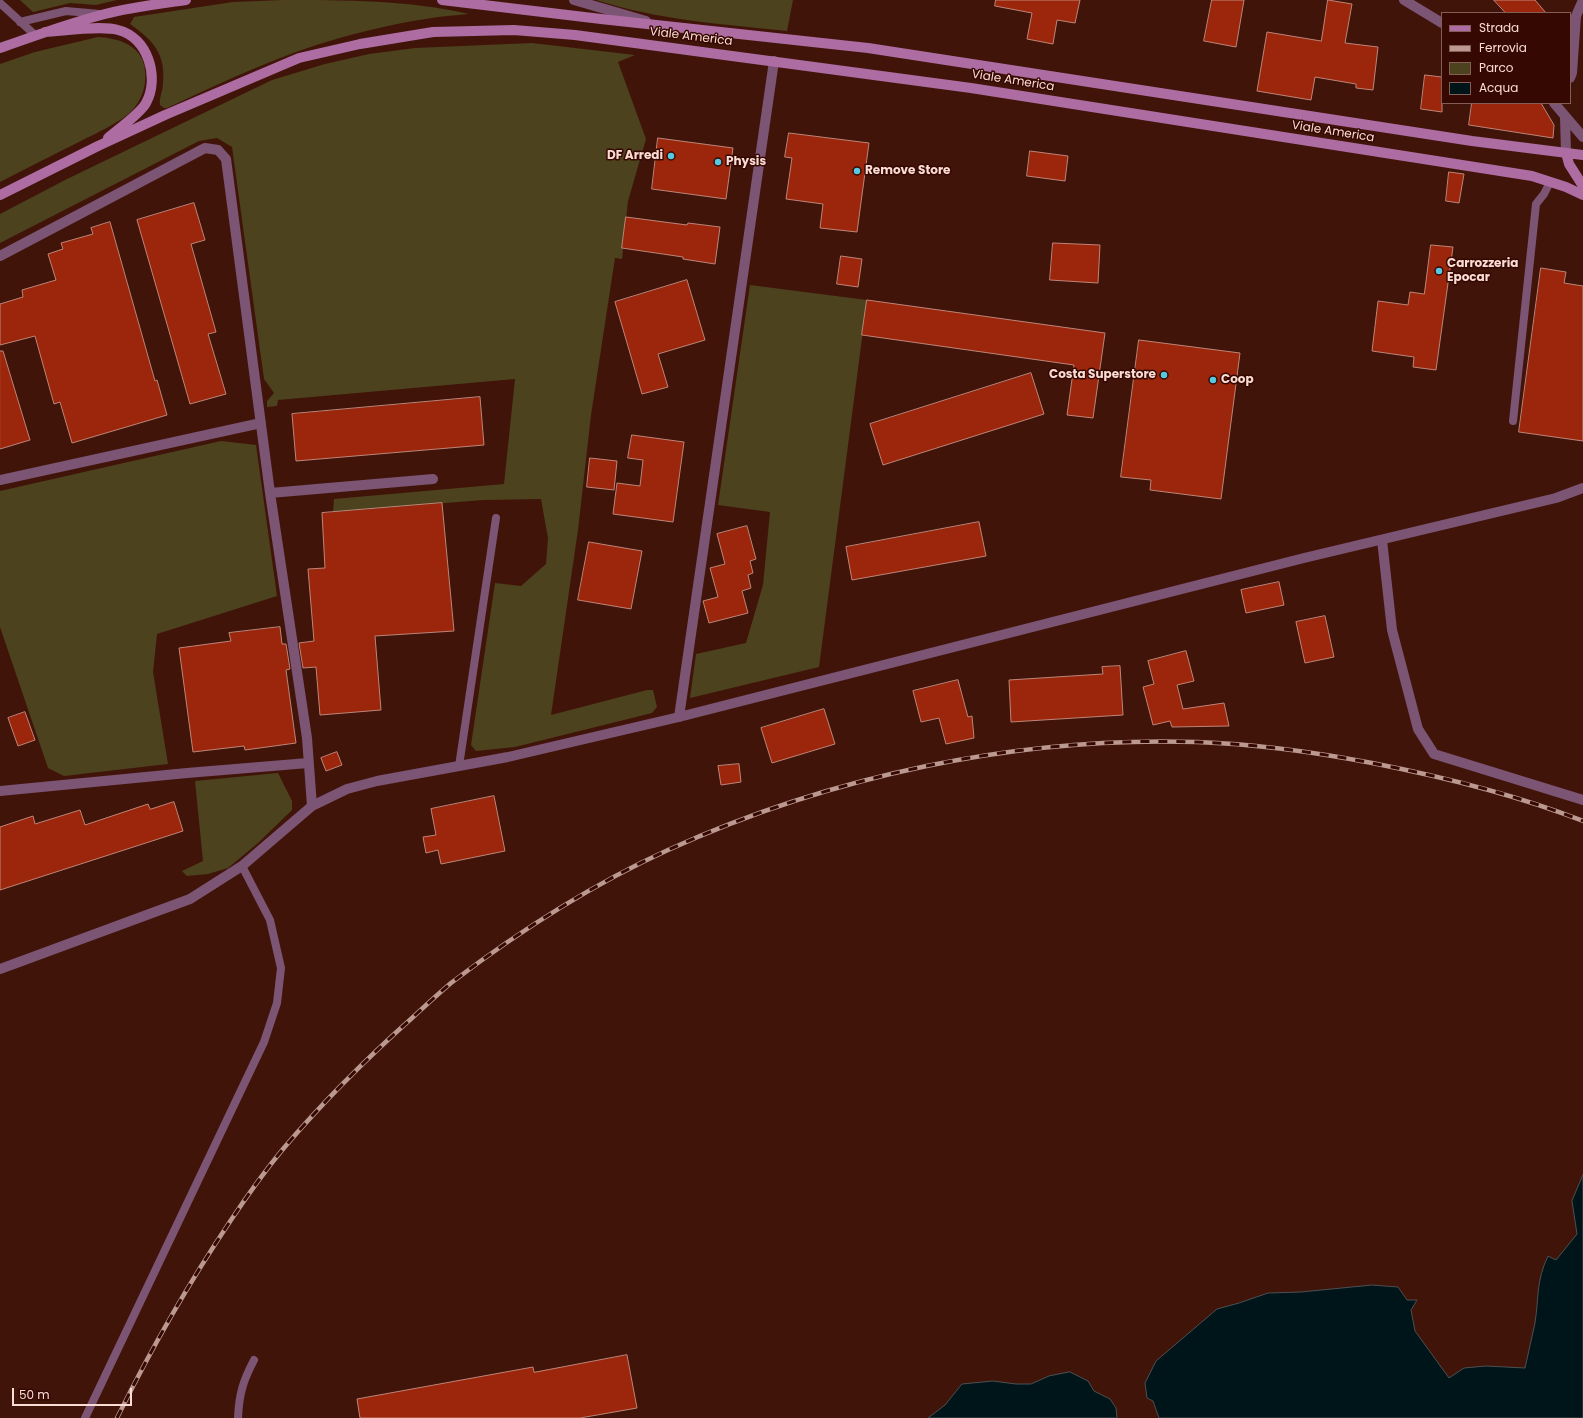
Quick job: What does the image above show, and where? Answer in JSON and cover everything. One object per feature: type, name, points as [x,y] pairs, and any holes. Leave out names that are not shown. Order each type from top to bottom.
[{"type":"main road","points":[[0,48],[104,14],[136,7],[186,0]]},
{"type":"main road","name":"Viale America","points":[[442,0],[888,51],[1472,141],[1583,155]]},
{"type":"main road","points":[[0,195],[98,146],[146,104],[152,88],[152,70],[148,57],[140,44],[131,36],[119,30],[103,29],[40,34]]},
{"type":"main road","name":"Viale America","points":[[98,146],[165,115],[299,58],[360,44],[432,32],[514,30],[583,36],[971,88],[1532,176],[1583,195]]},
{"type":"main road","points":[[1566,153],[1569,164],[1583,186]]},
{"type":"street","points":[[574,0],[659,26]]},
{"type":"street","points":[[1404,0],[1441,22]]},
{"type":"street","points":[[1571,76],[1576,16],[1583,0]]},
{"type":"street","points":[[679,717],[774,61]]},
{"type":"street","points":[[1560,108],[1566,153]]},
{"type":"street","points":[[1560,108],[1583,137]]},
{"type":"street","points":[[0,256],[205,148],[218,150],[226,159],[270,494],[307,738],[312,806]]},
{"type":"street","points":[[0,480],[261,423]]},
{"type":"street","points":[[270,494],[432,479]]},
{"type":"street","points":[[0,969],[190,899],[242,866],[312,806],[347,789],[377,781],[508,757],[679,717],[1304,558],[1556,498],[1583,488]]},
{"type":"street","points":[[1382,540],[1392,630],[1418,729],[1434,754],[1583,800]]},
{"type":"street","points":[[0,791],[308,763]]},
{"type":"lane","points":[[0,3],[20,22],[40,34]]},
{"type":"lane","points":[[20,22],[66,11],[104,14]]},
{"type":"lane","points":[[1512,420],[1536,204],[1544,194],[1550,182]]},
{"type":"lane","points":[[459,766],[496,518]]},
{"type":"lane","points":[[85,1418],[264,1042],[277,1003],[281,968],[270,920],[242,866]]},
{"type":"lane","points":[[238,1418],[239,1402],[244,1381],[254,1360]]},
{"type":"green space","points":[[20,0],[117,0],[96,5],[70,3],[33,12]]},
{"type":"green space","points":[[283,0],[400,3],[446,9],[469,14],[426,19],[381,27],[317,45],[231,78],[167,108],[160,105],[163,73],[160,56],[151,42],[130,24],[134,17],[233,2]]},
{"type":"green space","points":[[596,0],[793,0],[787,31],[667,17],[619,7]]},
{"type":"green space","points":[[98,37],[118,40],[130,46],[140,55],[145,67],[145,85],[141,97],[135,107],[124,117],[109,127],[0,182],[0,64],[35,52]]},
{"type":"green space","points":[[532,43],[635,55],[618,62],[646,139],[628,201],[622,259],[615,258],[591,415],[578,530],[551,715],[647,690],[653,690],[657,707],[652,713],[515,747],[476,751],[471,745],[495,583],[521,586],[546,564],[548,538],[541,499],[483,500],[333,512],[334,499],[504,484],[515,379],[278,400],[277,406],[267,407],[267,401],[274,393],[264,379],[232,147],[217,138],[199,141],[0,243],[0,214],[67,179],[272,80],[325,64],[369,54],[415,48]]},
{"type":"green space","points":[[750,285],[867,300],[819,667],[690,698],[696,654],[746,643],[763,585],[770,512],[718,505]]},
{"type":"green space","points":[[221,441],[256,445],[277,596],[157,634],[153,672],[168,764],[64,776],[48,768],[0,627],[0,491]]},
{"type":"green space","points":[[278,773],[292,801],[292,810],[258,843],[228,868],[208,874],[187,876],[182,871],[203,861],[195,781]]},
{"type":"water","points":[[1583,1175],[1583,1418],[1159,1418],[1153,1401],[1147,1398],[1145,1383],[1156,1361],[1217,1309],[1268,1293],[1301,1292],[1372,1285],[1398,1287],[1407,1300],[1417,1300],[1411,1310],[1415,1331],[1449,1378],[1464,1368],[1486,1366],[1525,1368],[1535,1323],[1541,1273],[1548,1256],[1556,1260],[1577,1234],[1572,1201]]},
{"type":"water","points":[[1070,1372],[1088,1381],[1094,1391],[1110,1399],[1116,1408],[1117,1418],[928,1418],[945,1405],[962,1384],[993,1381],[1031,1384],[1049,1376]]},
{"type":"building","points":[[996,0],[1080,0],[1075,23],[1057,20],[1053,44],[1027,39],[1032,13],[995,6]]},
{"type":"building","points":[[1212,0],[1244,0],[1236,47],[1204,41]]},
{"type":"building","points":[[1328,0],[1352,4],[1345,43],[1378,47],[1373,90],[1356,88],[1356,84],[1315,77],[1311,100],[1257,91],[1267,32],[1321,41]]},
{"type":"building","points":[[1494,0],[1535,0],[1545,12],[1505,12]]},
{"type":"building","points":[[1425,75],[1441,77],[1442,112],[1421,109]]},
{"type":"building","points":[[1472,104],[1542,104],[1554,125],[1553,138],[1469,125]]},
{"type":"building","points":[[789,133],[869,143],[857,232],[820,228],[823,204],[786,199],[792,158],[785,157]]},
{"type":"building","points":[[658,138],[733,148],[726,199],[652,189]]},
{"type":"building","points":[[1030,151],[1068,156],[1065,181],[1027,176]]},
{"type":"building","points":[[1449,172],[1464,174],[1459,203],[1446,201]]},
{"type":"building","points":[[194,203],[205,240],[191,244],[216,332],[208,334],[226,394],[190,404],[137,220]]},
{"type":"building","points":[[626,217],[687,225],[688,223],[720,227],[715,264],[683,259],[683,257],[622,248]]},
{"type":"building","points":[[110,222],[155,381],[157,380],[167,415],[72,443],[60,402],[54,404],[35,336],[0,345],[0,304],[23,297],[22,290],[56,280],[48,254],[63,249],[61,243],[93,234],[91,228]]},
{"type":"building","points":[[1053,243],[1100,245],[1098,283],[1050,280]]},
{"type":"building","points":[[1431,245],[1453,247],[1436,370],[1413,367],[1414,357],[1372,351],[1378,301],[1408,305],[1410,292],[1424,294]]},
{"type":"building","points":[[841,256],[862,259],[858,287],[837,284]]},
{"type":"building","points":[[1541,268],[1566,272],[1564,283],[1583,286],[1583,441],[1519,432]]},
{"type":"building","points":[[687,280],[705,340],[658,354],[668,387],[642,394],[615,302]]},
{"type":"building","points":[[867,300],[1105,333],[1093,418],[1067,415],[1074,365],[862,335]]},
{"type":"building","points":[[1139,340],[1240,353],[1221,499],[1150,490],[1151,480],[1121,477]]},
{"type":"building","points":[[0,351],[3,351],[30,440],[0,449]]},
{"type":"building","points":[[1031,373],[1044,414],[883,465],[870,424]]},
{"type":"building","points":[[480,397],[484,445],[296,461],[292,414]]},
{"type":"building","points":[[632,435],[684,442],[673,522],[613,514],[617,483],[640,486],[643,460],[628,458]]},
{"type":"building","points":[[590,458],[617,461],[614,490],[587,487]]},
{"type":"building","points":[[442,503],[454,631],[375,636],[381,710],[320,715],[316,667],[303,668],[299,643],[314,641],[308,569],[325,568],[322,513]]},
{"type":"building","points":[[979,522],[986,556],[852,580],[846,547]]},
{"type":"building","points":[[747,526],[756,559],[750,561],[753,573],[748,575],[751,588],[742,591],[748,613],[709,623],[703,601],[718,597],[710,568],[725,564],[717,534]]},
{"type":"building","points":[[589,542],[642,551],[631,609],[578,600]]},
{"type":"building","points":[[1279,582],[1284,605],[1246,613],[1241,590]]},
{"type":"building","points":[[1325,616],[1334,657],[1305,663],[1296,622]]},
{"type":"building","points":[[280,627],[282,644],[286,644],[290,669],[286,670],[296,743],[245,750],[244,746],[193,752],[179,648],[231,641],[229,633]]},
{"type":"building","points":[[1186,651],[1194,681],[1177,685],[1183,709],[1224,703],[1229,726],[1172,727],[1170,721],[1153,725],[1143,687],[1154,684],[1148,661]]},
{"type":"building","points":[[1120,666],[1123,715],[1011,722],[1009,680],[1103,674],[1102,667]]},
{"type":"building","points":[[958,680],[968,717],[972,716],[974,738],[946,744],[939,718],[921,722],[913,691]]},
{"type":"building","points":[[824,709],[835,744],[772,763],[761,728]]},
{"type":"building","points":[[25,712],[35,740],[18,746],[8,718]]},
{"type":"building","points":[[337,752],[342,765],[326,771],[321,758]]},
{"type":"building","points":[[739,764],[741,782],[721,785],[718,766]]},
{"type":"building","points":[[494,796],[505,851],[441,864],[438,850],[426,853],[423,837],[436,835],[431,809]]},
{"type":"building","points":[[174,802],[183,831],[0,890],[0,827],[33,816],[35,824],[80,810],[85,825],[148,804],[150,809]]},
{"type":"building","points":[[627,1355],[637,1408],[580,1418],[360,1418],[357,1399],[533,1367],[534,1372]]},
{"type":"railway","points":[[117,1418],[171,1317],[215,1244],[243,1202],[283,1149],[361,1065],[451,983],[476,964],[556,910],[611,878],[639,864],[730,824],[794,801],[860,782],[926,766],[994,754],[1062,746],[1130,742],[1197,742],[1241,745],[1285,749],[1350,759],[1399,768],[1479,787],[1505,794],[1583,821]]},
{"type":"place","name":"DF Arredi","points":[[671,156]]},
{"type":"place","name":"Physis","points":[[718,162]]},
{"type":"place","name":"Remove Store","points":[[857,171]]},
{"type":"place","name":"Carrozzeria Epocar","points":[[1439,271]]},
{"type":"place","name":"Costa Superstore","points":[[1164,375]]},
{"type":"place","name":"Coop","points":[[1213,380]]}]
